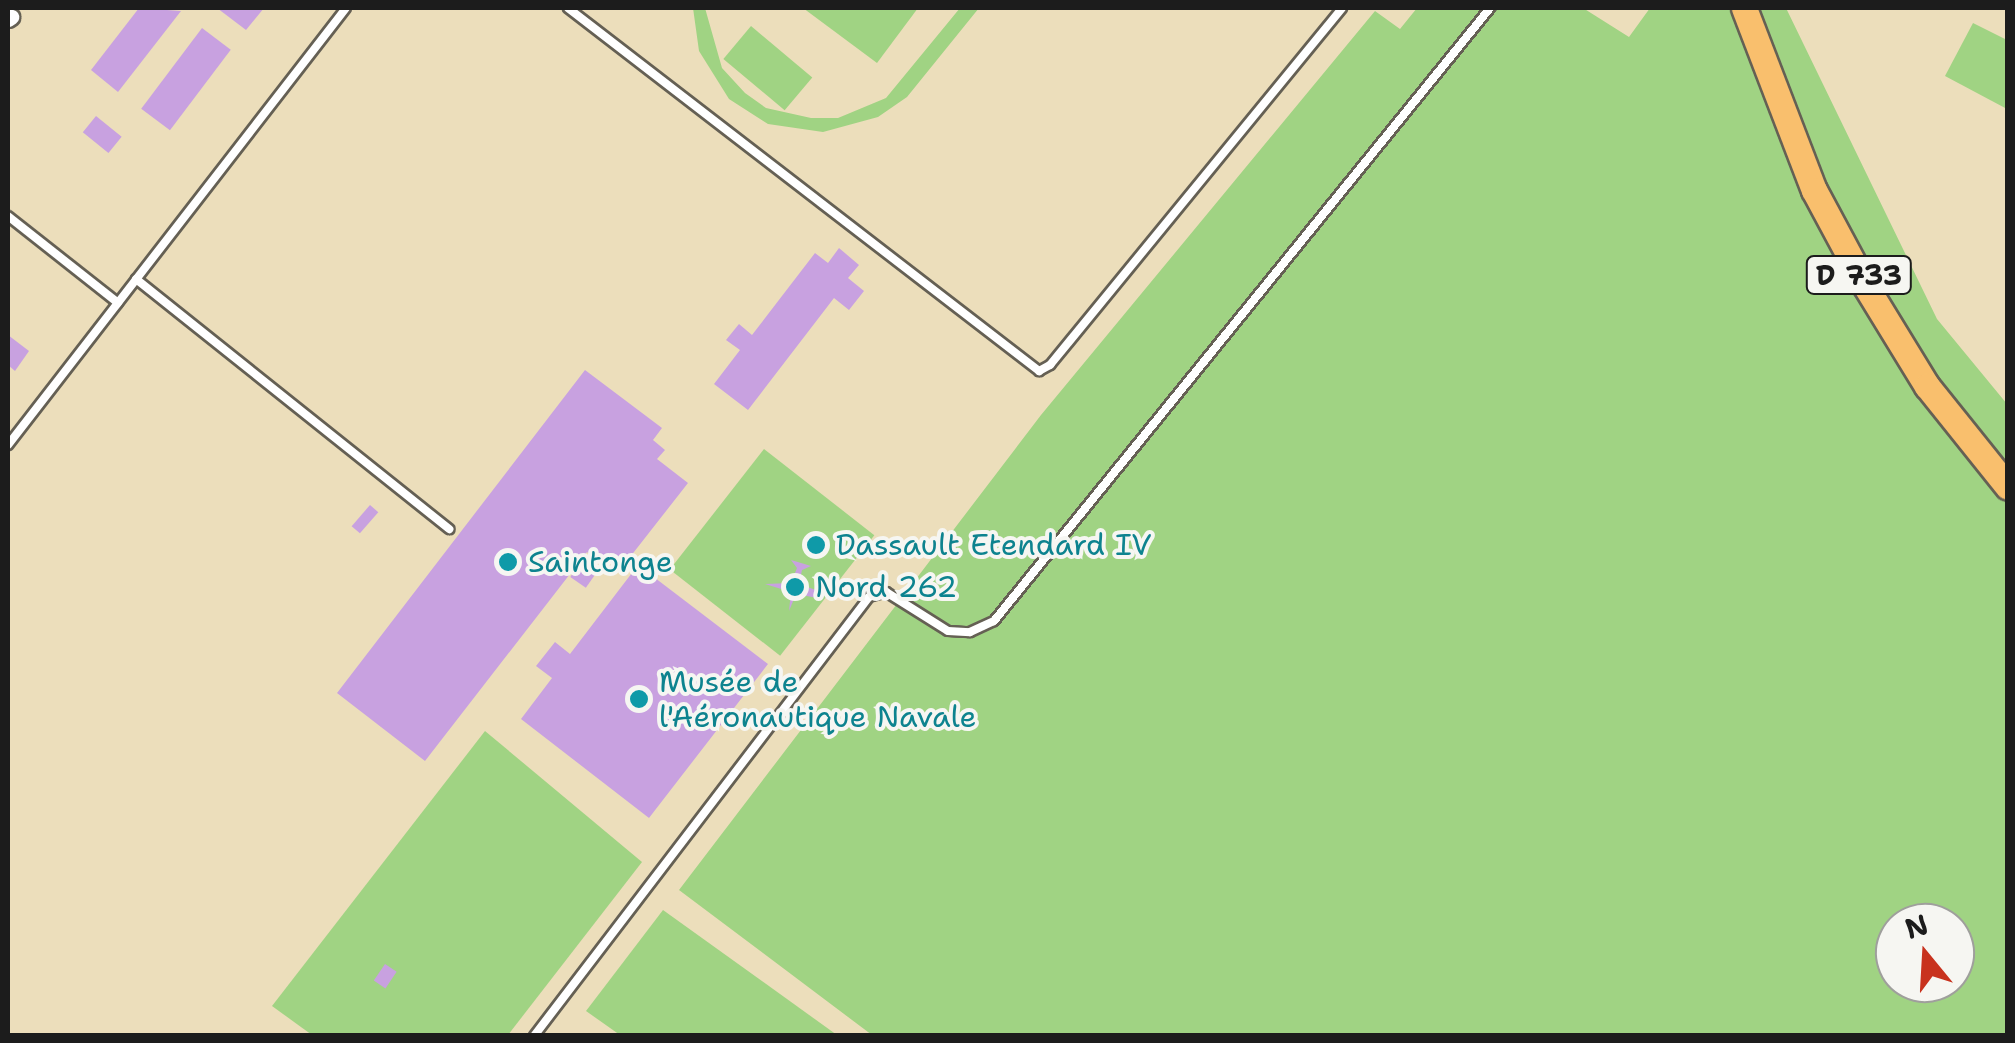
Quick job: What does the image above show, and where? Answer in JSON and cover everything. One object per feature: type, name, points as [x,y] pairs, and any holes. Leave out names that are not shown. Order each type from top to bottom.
[{"type":"main road","name":"D 733","points":[[1746,8],[1814,190],[1864,285],[1927,386],[2008,487]]},
{"type":"lane","points":[[8,445],[346,8]]},
{"type":"lane","points":[[568,8],[1038,371],[1050,365],[1342,8]]},
{"type":"lane","points":[[534,1036],[869,597],[886,592],[948,631],[970,632],[994,621],[1490,8]]},
{"type":"lane","points":[[8,216],[118,303]]},
{"type":"lane","points":[[136,279],[449,528]]},
{"type":"green space","points":[[693,8],[705,8],[722,68],[745,93],[766,108],[811,118],[838,118],[886,98],[960,8],[979,8],[907,97],[878,117],[823,132],[768,124],[729,99],[699,51]]},
{"type":"green space","points":[[803,8],[918,8],[877,63]]},
{"type":"green space","points":[[1417,8],[1583,8],[1629,37],[1650,8],[1786,8],[1937,319],[2007,404],[2007,1035],[872,1035],[679,890],[1041,415],[1375,11],[1400,29]]},
{"type":"green space","points":[[1973,23],[2007,40],[2007,109],[1945,76]]},
{"type":"green space","points":[[751,26],[812,77],[785,110],[723,59]]},
{"type":"green space","points":[[764,449],[874,535],[780,656],[670,570]]},
{"type":"green space","points":[[485,731],[642,862],[508,1035],[312,1035],[272,1006]]},
{"type":"green space","points":[[663,910],[837,1035],[620,1035],[586,1011]]},
{"type":"building","points":[[139,8],[181,11],[118,92],[91,70]]},
{"type":"building","points":[[217,8],[264,8],[246,30]]},
{"type":"building","points":[[202,28],[231,50],[170,130],[141,109]]},
{"type":"building","points":[[96,116],[122,137],[108,153],[83,132]]},
{"type":"building","points":[[839,248],[859,265],[848,278],[864,291],[849,310],[834,298],[748,410],[714,384],[740,350],[726,340],[739,324],[752,335],[815,253],[828,263]]},
{"type":"building","points":[[8,335],[29,351],[15,371],[8,365]]},
{"type":"building","name":"Saintonge","points":[[585,370],[662,428],[653,440],[665,450],[657,459],[688,483],[623,566],[613,558],[605,568],[587,552],[425,761],[337,693]]},
{"type":"building","points":[[370,505],[378,512],[360,533],[352,526]]},
{"type":"building","points":[[791,560],[811,566],[802,570],[799,584],[824,593],[823,599],[796,594],[789,611],[791,592],[765,584],[791,583],[797,568]]},
{"type":"building","points":[[580,563],[596,574],[586,588],[570,577]]},
{"type":"building","name":"Musée de l'Aéronautique Navale","points":[[638,565],[768,664],[649,818],[521,719],[552,678],[536,666],[555,642],[570,654]]},
{"type":"building","points":[[385,964],[397,972],[385,988],[374,981]]},
{"type":"place","name":"Dassault Etendard IV","points":[[816,545]]},
{"type":"place","name":"Saintonge","points":[[508,562]]},
{"type":"place","name":"Nord 262","points":[[795,587]]},
{"type":"place","name":"Musée de l'Aéronautique Navale","points":[[639,699]]}]
